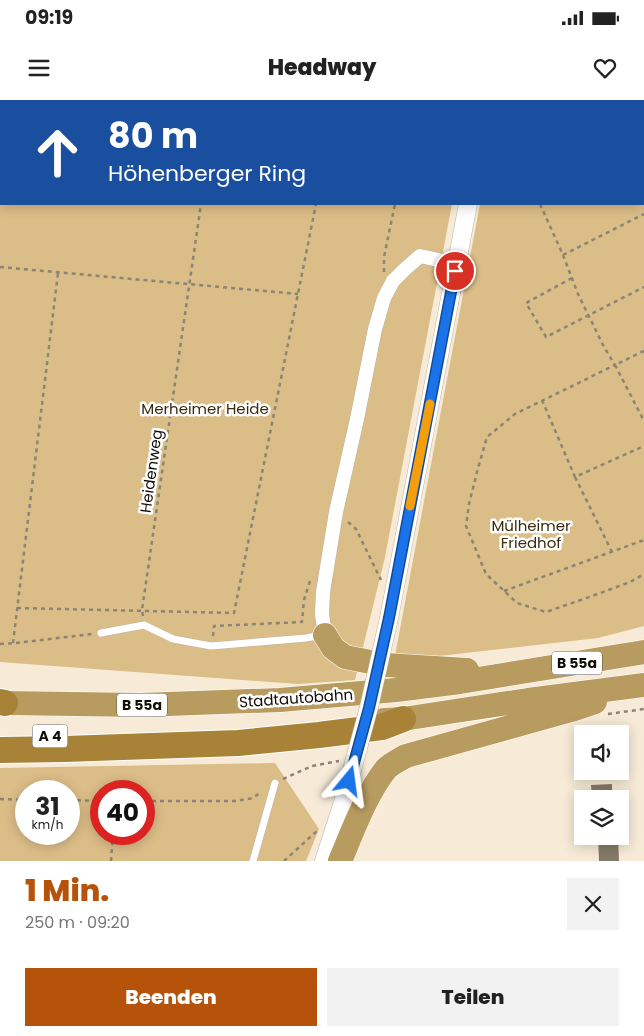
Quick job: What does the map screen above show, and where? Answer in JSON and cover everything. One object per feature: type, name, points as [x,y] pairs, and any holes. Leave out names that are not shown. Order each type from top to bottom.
[{"type":"highway","points":[[325,635],[333,648],[345,657],[386,666],[511,673]]},
{"type":"highway","name":"Stadtautobahn","points":[[2,702],[141,705],[280,700],[396,690],[460,682],[644,652]]},
{"type":"highway","points":[[340,861],[367,800],[379,780],[387,768],[406,756],[571,710],[644,685]]},
{"type":"highway","name":"Stadtautobahn","points":[[100,736],[178,734],[403,719],[644,685]]},
{"type":"highway","points":[[0,750],[238,743],[319,735],[382,726],[403,719]]},
{"type":"highway","name":"A 4","points":[[0,736],[100,736]]},
{"type":"street","points":[[324,861],[369,708],[389,618],[468,205]]},
{"type":"street","points":[[325,635],[322,614],[322,592],[336,512],[375,329],[384,298],[393,281],[420,256],[443,261],[455,271]]},
{"type":"lane","points":[[101,633],[144,625],[174,639],[211,646],[325,635]]},
{"type":"lane","points":[[253,861],[275,783]]},
{"type":"path","name":"Heidenweg","points":[[144,625],[142,610],[201,205]]},
{"type":"path","points":[[17,608],[234,613],[316,205]]},
{"type":"path","points":[[384,298],[384,257],[395,205]]},
{"type":"path","points":[[541,205],[604,347],[644,420]]},
{"type":"path","points":[[563,254],[644,214]]},
{"type":"path","points":[[0,268],[298,294]]},
{"type":"path","points":[[12,643],[58,272]]},
{"type":"path","points":[[572,278],[526,303],[546,337],[644,287]]},
{"type":"path","points":[[644,351],[515,414],[487,437],[469,504],[466,526],[486,574],[518,603],[546,612],[595,596],[630,582],[644,574]]},
{"type":"path","points":[[542,400],[575,477],[612,552]]},
{"type":"path","points":[[575,477],[644,446]]},
{"type":"path","points":[[336,512],[356,529],[381,580]]},
{"type":"path","points":[[504,592],[644,540]]},
{"type":"path","points":[[211,646],[214,626],[302,622],[304,600],[312,574]]},
{"type":"path","points":[[0,644],[101,633]]},
{"type":"path","points":[[155,801],[236,801],[253,798],[275,783],[312,766],[344,761]]},
{"type":"path","points":[[0,799],[15,800]]},
{"type":"path","points":[[284,861],[319,829]]},
{"type":"path","points":[[111,861],[112,845]]},
{"type":"green space","name":"Merheimer Heide","points":[[0,205],[452,205],[385,557],[355,680],[298,684],[0,662]]},
{"type":"green space","name":"Mülheimer Friedhof","points":[[480,205],[644,205],[644,626],[598,638],[394,661]]},
{"type":"green space","points":[[275,763],[319,829],[306,861],[0,861],[0,768]]},
{"type":"building","points":[[612,784],[612,790],[591,790],[591,785]]},
{"type":"building","points":[[598,845],[618,845],[619,861],[599,861]]},
{"type":"slow traffic","points":[[410,506],[430,404]]},
{"type":"route","points":[[349,781],[380,663],[455,271]]}]
